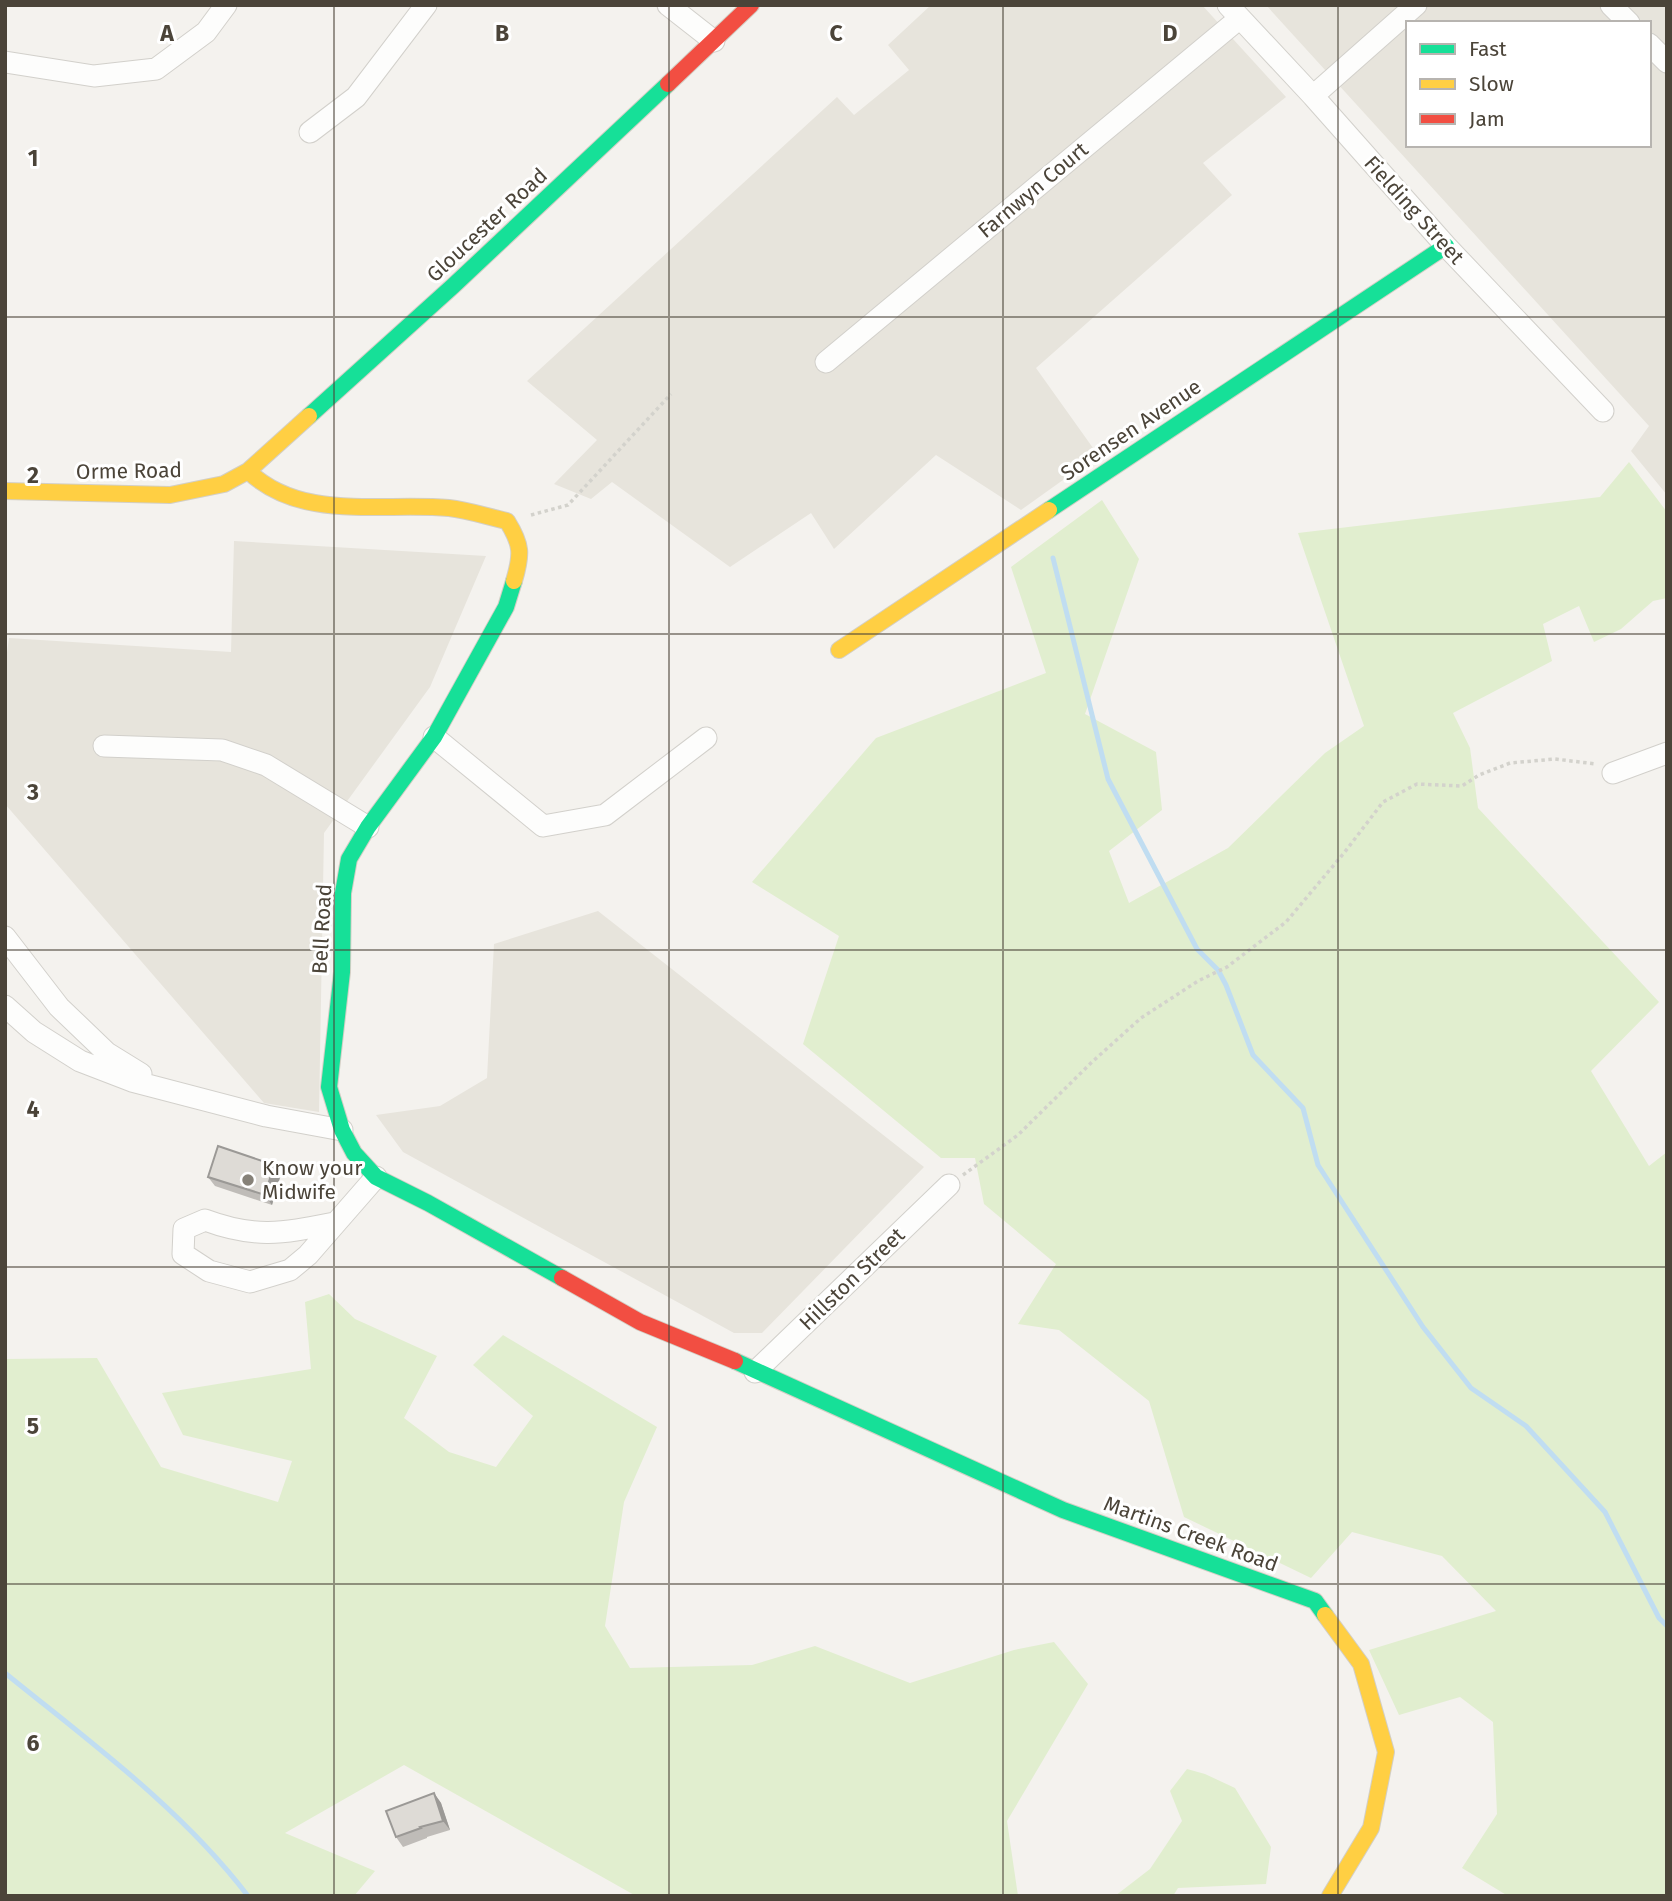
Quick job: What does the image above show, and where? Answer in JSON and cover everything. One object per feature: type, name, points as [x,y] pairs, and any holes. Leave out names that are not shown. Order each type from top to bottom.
[{"type":"street","points":[[5,62],[94,76],[156,69],[206,32],[226,5]]},
{"type":"street","points":[[310,132],[356,97],[426,5]]},
{"type":"street","points":[[668,5],[714,41]]},
{"type":"street","name":"Gloucester Road","points":[[248,471],[453,286],[751,5]]},
{"type":"street","points":[[1313,96],[1416,5]]},
{"type":"street","points":[[1611,5],[1627,21]]},
{"type":"street","name":"Fielding Street","points":[[1234,12],[1313,96],[1446,246],[1603,411]]},
{"type":"street","name":"Farnwyn Court","points":[[826,362],[1234,12]]},
{"type":"street","name":"Sorensen Avenue","points":[[839,650],[1446,246]]},
{"type":"street","points":[[248,471],[267,490],[310,504],[451,508],[507,522]]},
{"type":"street","name":"Orme Road","points":[[5,491],[170,495],[224,484],[248,471]]},
{"type":"street","name":"Bell Road","points":[[507,522],[518,538],[521,558],[506,607],[434,737],[368,827],[349,859],[343,893],[342,972],[329,1087],[342,1130],[354,1153],[376,1177],[428,1203],[640,1322],[731,1359],[755,1372]]},
{"type":"street","points":[[434,737],[543,826],[605,815],[706,738]]},
{"type":"street","points":[[104,746],[222,750],[266,765],[368,827]]},
{"type":"street","points":[[1613,773],[1667,752]]},
{"type":"street","points":[[5,937],[58,1007],[107,1053],[167,1089]]},
{"type":"street","points":[[5,1006],[34,1032],[80,1060],[132,1081],[266,1116],[342,1130]]},
{"type":"street","points":[[334,1223],[275,1234],[229,1229],[205,1220],[184,1229],[183,1254],[209,1271],[250,1282],[290,1270],[308,1255],[376,1177]]},
{"type":"street","name":"Hillston Street","points":[[755,1372],[949,1185]]},
{"type":"street","name":"Martins Creek Road","points":[[755,1372],[1063,1510],[1315,1601],[1361,1664],[1385,1752],[1371,1828],[1329,1896]]},
{"type":"path","points":[[507,522],[568,505],[671,394]]},
{"type":"path","points":[[949,1185],[1018,1135],[1141,1018],[1198,981],[1227,967],[1286,922],[1383,802],[1417,784],[1462,786],[1479,775],[1510,763],[1555,760],[1596,763],[1613,773]]},
{"type":"shaded area","points":[[931,5],[1202,5],[1286,97],[1203,163],[1232,195],[1036,368],[1098,455],[1021,510],[936,455],[834,549],[811,513],[730,567],[612,482],[591,499],[554,484],[597,440],[527,381],[837,97],[854,115],[909,70],[888,45]]},
{"type":"shaded area","points":[[1266,5],[1667,5],[1667,495],[1631,451],[1649,426]]},
{"type":"shaded area","points":[[234,541],[486,556],[430,687],[324,833],[319,1112],[264,1103],[5,804],[5,667],[9,638],[231,652]]},
{"type":"shaded area","points":[[598,911],[924,1167],[762,1333],[734,1333],[403,1152],[376,1115],[440,1106],[487,1078],[494,944]]},
{"type":"green space","points":[[1629,462],[1667,512],[1667,598],[1653,601],[1621,629],[1594,642],[1579,606],[1543,624],[1552,661],[1453,713],[1470,748],[1478,808],[1659,1002],[1591,1071],[1649,1166],[1667,1152],[1667,1896],[1508,1896],[1462,1868],[1497,1814],[1493,1722],[1460,1697],[1399,1715],[1369,1650],[1496,1611],[1442,1556],[1352,1532],[1311,1578],[1184,1517],[1149,1401],[1059,1330],[1018,1324],[1056,1264],[984,1204],[975,1158],[941,1158],[803,1044],[839,936],[752,882],[876,738],[1046,673],[1011,567],[1102,500],[1139,559],[1085,714],[1156,752],[1162,810],[1109,851],[1129,903],[1228,848],[1325,753],[1364,726],[1298,533],[1600,497]]},
{"type":"green space","points":[[329,1294],[355,1319],[437,1356],[404,1418],[449,1452],[496,1467],[533,1416],[473,1365],[503,1335],[657,1427],[624,1502],[605,1626],[630,1668],[752,1665],[815,1646],[910,1683],[1014,1650],[1054,1642],[1088,1684],[1007,1821],[1018,1896],[636,1896],[404,1765],[285,1833],[375,1871],[354,1896],[5,1896],[5,1359],[97,1358],[161,1467],[278,1502],[292,1461],[183,1435],[162,1393],[311,1369],[305,1302]]},
{"type":"green space","points":[[1187,1769],[1235,1788],[1271,1847],[1266,1884],[1178,1888],[1173,1896],[1115,1896],[1150,1869],[1182,1821],[1170,1791]]},
{"type":"building","name":"Know your Midwife","points":[[218,1146],[274,1165],[265,1195],[208,1177]]},
{"type":"building","points":[[434,1793],[443,1821],[396,1837],[386,1811]]},
{"type":"waterway","points":[[1053,558],[1108,779],[1197,949],[1218,970],[1226,985],[1253,1055],[1303,1108],[1318,1165],[1423,1327],[1471,1388],[1526,1426],[1605,1512],[1659,1618],[1667,1626]]},
{"type":"waterway","points":[[5,1673],[164,1805],[222,1864],[248,1896]]},
{"type":"traffic: fast","points":[[309,416],[453,286],[668,84]]},
{"type":"traffic: fast","points":[[1049,510],[1446,246]]},
{"type":"traffic: fast","points":[[514,581],[506,607],[434,737],[368,827],[349,859],[343,893],[342,972],[329,1087],[342,1130],[354,1153],[376,1177],[562,1278]]},
{"type":"traffic: fast","points":[[735,1361],[1063,1510],[1315,1601],[1325,1615]]},
{"type":"traffic: slow","points":[[5,491],[170,495],[224,484],[248,471],[309,416]]},
{"type":"traffic: slow","points":[[248,471],[269,487],[317,504],[449,508],[507,521],[516,537],[519,550],[514,581]]},
{"type":"traffic: slow","points":[[839,650],[1049,510]]},
{"type":"traffic: slow","points":[[1325,1615],[1361,1664],[1386,1752],[1371,1828],[1330,1896]]},
{"type":"traffic: jam","points":[[668,84],[751,5]]},
{"type":"traffic: jam","points":[[562,1278],[640,1322],[735,1361]]},
{"type":"place","name":"Know your Midwife","points":[[248,1180]]}]
